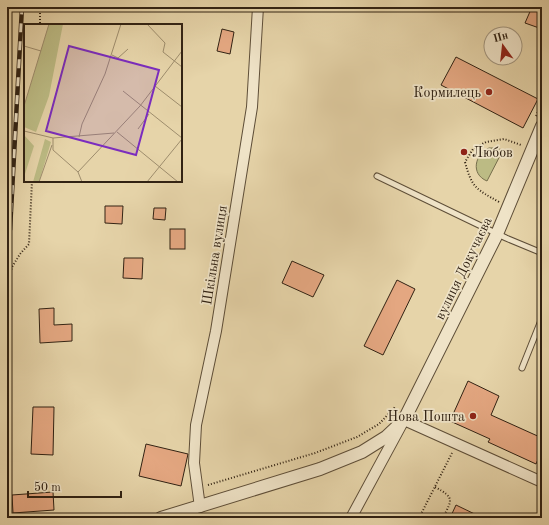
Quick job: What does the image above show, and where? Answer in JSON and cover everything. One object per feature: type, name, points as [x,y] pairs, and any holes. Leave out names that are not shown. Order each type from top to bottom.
[{"type":"street","name":"Шкільна вулиця","points":[[200,506],[194,463],[196,425],[216,331],[252,107],[258,7]]},
{"type":"street","name":"вулиця Докучаєва","points":[[404,420],[497,234],[538,124]]},
{"type":"street","points":[[404,420],[542,482]]},
{"type":"street","points":[[161,518],[320,469],[362,452],[386,437],[404,420]]},
{"type":"street","points":[[351,518],[404,420]]},
{"type":"lane","points":[[377,176],[497,234],[542,253]]},
{"type":"lane","points":[[522,368],[542,318]]},
{"type":"path","points":[[40,7],[40,24]]},
{"type":"path","points":[[538,124],[542,102]]},
{"type":"path","points":[[503,196],[500,203],[479,191],[470,178],[465,162],[473,148],[486,142],[504,139],[524,146]]},
{"type":"path","points":[[7,288],[12,267],[20,254],[29,244],[32,182]]},
{"type":"path","points":[[197,488],[315,453],[357,437],[379,424],[401,401]]},
{"type":"path","points":[[419,518],[457,443]]},
{"type":"path","points":[[435,487],[448,494],[450,498],[450,504],[443,518]]},
{"type":"shaded area","points":[[489,148],[503,150],[487,181],[478,174],[476,164],[480,155]]},
{"type":"building","points":[[532,7],[542,7],[542,29],[525,23]]},
{"type":"building","points":[[222,29],[234,32],[230,54],[217,51]]},
{"type":"building","name":"Кормилець","points":[[456,57],[538,99],[523,128],[441,85]]},
{"type":"building","points":[[105,206],[123,206],[122,224],[105,223]]},
{"type":"building","points":[[154,208],[166,208],[165,220],[153,219]]},
{"type":"building","points":[[170,229],[185,229],[185,249],[170,249]]},
{"type":"building","points":[[124,258],[143,258],[142,279],[123,278]]},
{"type":"building","points":[[292,261],[324,275],[313,297],[282,283]]},
{"type":"building","points":[[397,280],[415,289],[383,355],[364,346]]},
{"type":"building","points":[[54,308],[54,325],[72,324],[72,341],[40,343],[39,309]]},
{"type":"building","points":[[468,381],[499,396],[491,415],[542,438],[542,450],[536,464],[488,442],[490,439],[450,421]]},
{"type":"building","points":[[33,407],[54,407],[53,455],[31,454]]},
{"type":"building","points":[[146,444],[188,454],[181,486],[139,476]]},
{"type":"building","points":[[53,492],[54,510],[13,513],[12,495]]},
{"type":"building","points":[[456,505],[483,518],[450,518]]},
{"type":"railway","points":[[7,68],[9,7]]},
{"type":"railway","points":[[10,230],[22,7]]},
{"type":"place","name":"Кормилець","points":[[489,92]]},
{"type":"place","name":"Любов","points":[[464,152]]},
{"type":"place","name":"Нова Пошта","points":[[473,416]]}]
